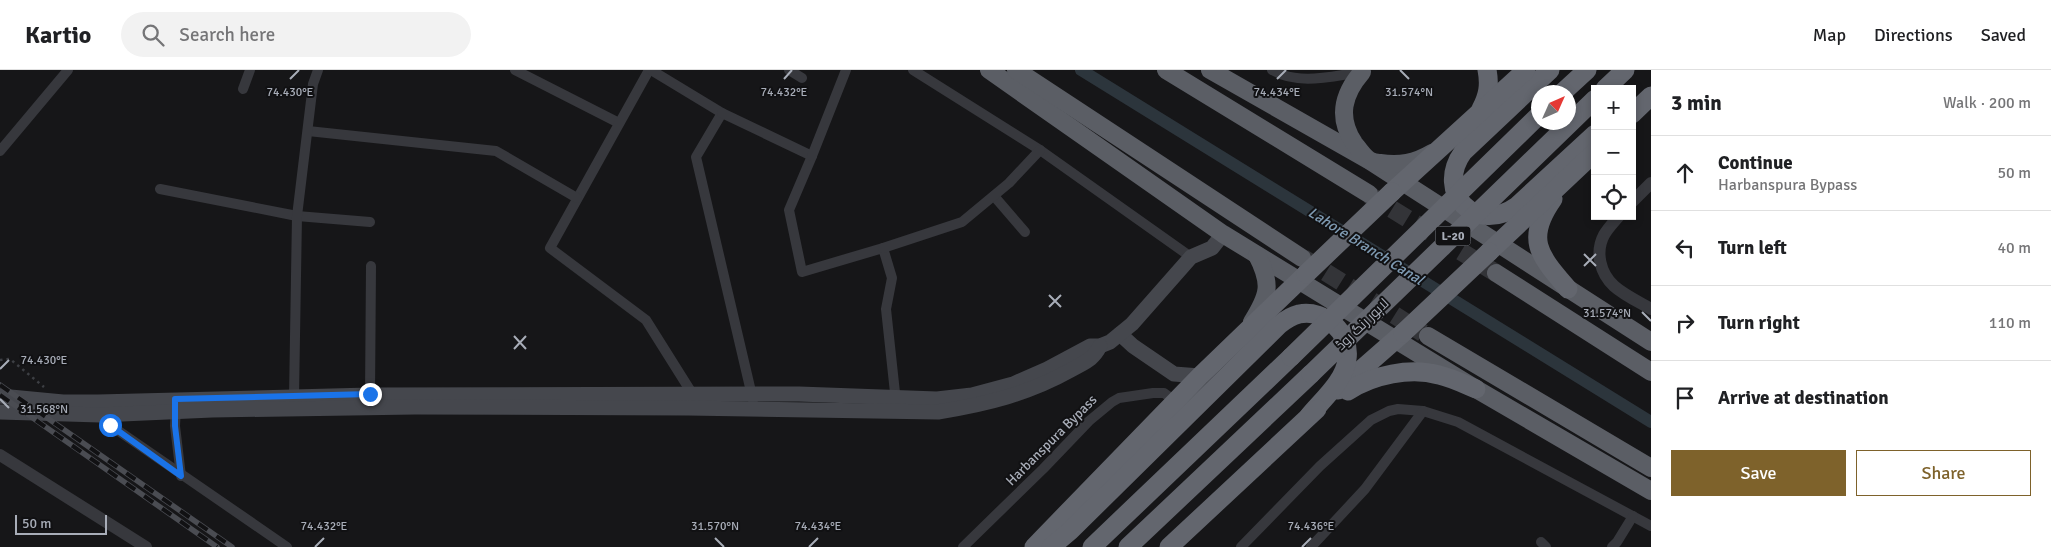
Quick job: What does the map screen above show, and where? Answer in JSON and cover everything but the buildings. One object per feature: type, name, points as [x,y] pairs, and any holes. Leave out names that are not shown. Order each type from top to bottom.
[{"type":"highway","points":[[988,70],[1223,234],[1258,255],[1302,271]]},
{"type":"highway","points":[[1016,70],[1302,271],[1476,389],[1651,491]]},
{"type":"highway","points":[[1166,70],[1369,194]]},
{"type":"highway","points":[[1210,70],[1370,162],[1405,164],[1422,159],[1439,149]]},
{"type":"highway","points":[[1480,112],[1487,97],[1489,81],[1487,70]]},
{"type":"highway","points":[[1034,547],[1175,401],[1245,333],[1302,271],[1398,187],[1526,70]]},
{"type":"highway","points":[[1550,70],[1463,152],[1456,161],[1453,172],[1453,184],[1456,195],[1472,212],[1496,217],[1507,213],[1591,138]]},
{"type":"highway","points":[[1571,85],[1587,70]]},
{"type":"highway","points":[[1609,85],[1625,70]]},
{"type":"highway","points":[[1364,71],[1352,85],[1345,100],[1344,117],[1348,133],[1370,162],[1398,187],[1494,248],[1568,289],[1651,342]]},
{"type":"highway","points":[[1636,95],[1651,82]]},
{"type":"highway","points":[[1636,110],[1651,96]]},
{"type":"highway","name":"لاہور رنگ روڈ","points":[[1128,547],[1311,374],[1591,103]]},
{"type":"highway","name":"لاہور رنگ روڈ","points":[[1092,547],[1291,358],[1531,123]]},
{"type":"highway","points":[[1169,547],[1309,416],[1494,248],[1591,156]]},
{"type":"highway","points":[[1567,180],[1549,205],[1537,232],[1538,247],[1547,264],[1568,289]]},
{"type":"highway","points":[[1245,333],[1263,304],[1267,291],[1268,278],[1258,255]]},
{"type":"highway","points":[[1496,273],[1651,372]]},
{"type":"highway","points":[[1051,547],[1070,531],[1279,325],[1288,318],[1300,314],[1318,315],[1334,324],[1342,334],[1347,346],[1348,359],[1344,372],[1309,416]]},
{"type":"highway","points":[[1428,336],[1651,468]]},
{"type":"highway","points":[[1309,416],[1359,383],[1398,373],[1416,372],[1438,375],[1476,389]]},
{"type":"main road","points":[[175,405],[704,408],[754,402],[895,396],[937,399],[972,395],[1013,384],[1047,370],[1090,346],[1100,346],[1120,334],[1132,324],[1191,257],[1212,248],[1223,234]]},
{"type":"main road","points":[[1120,334],[1133,346],[1174,374],[1200,376]]},
{"type":"main road","points":[[0,412],[99,409],[370,394],[692,395],[754,402],[897,412],[938,412],[975,406],[1017,395],[1050,382],[1095,356],[1100,346]]},
{"type":"main road","points":[[0,396],[63,402],[99,409]]},
{"type":"street","points":[[0,151],[68,70]]},
{"type":"street","points":[[243,88],[250,70]]},
{"type":"street","points":[[294,397],[297,216],[313,84],[318,70]]},
{"type":"street","points":[[515,70],[528,73],[619,123]]},
{"type":"street","points":[[704,408],[692,395],[646,320],[550,248],[650,70],[722,113],[812,156]]},
{"type":"street","points":[[789,70],[802,78]]},
{"type":"street","points":[[846,70],[789,210],[802,272],[962,222],[1010,183],[1040,150]]},
{"type":"street","points":[[913,70],[1040,150],[1191,257]]},
{"type":"street","points":[[1272,70],[1281,76],[1298,80],[1364,71]]},
{"type":"street","points":[[722,113],[696,157],[754,402]]},
{"type":"street","points":[[308,131],[496,151],[577,198]]},
{"type":"street","points":[[1636,198],[1651,183]]},
{"type":"street","points":[[160,189],[297,216],[370,222]]},
{"type":"street","points":[[994,196],[1025,232]]},
{"type":"street","points":[[1616,220],[1605,234],[1600,246],[1599,258],[1614,286],[1651,309]]},
{"type":"street","points":[[883,248],[892,278],[886,310],[897,412]]},
{"type":"street","points":[[370,394],[371,266]]},
{"type":"street","name":"Harbanspura Bypass","points":[[963,547],[1044,469],[1095,415],[1112,402],[1120,398],[1153,393],[1164,393],[1175,401]]},
{"type":"street","points":[[175,405],[175,426],[181,476]]},
{"type":"street","points":[[99,409],[110,425],[181,476],[287,547]]},
{"type":"street","points":[[1240,547],[1320,466],[1371,420],[1389,411],[1398,409],[1423,410],[1458,422],[1651,526]]},
{"type":"street","points":[[1311,547],[1365,489],[1423,410]]},
{"type":"street","points":[[0,455],[146,547]]},
{"type":"street","points":[[1612,547],[1633,516]]},
{"type":"path","points":[[0,360],[10,359],[63,402]]},
{"type":"waterway","name":"Lahore Branch Canal","points":[[1081,70],[1651,422]]},
{"type":"tunnel","points":[[1369,195],[1496,273]]},
{"type":"tunnel","points":[[1303,258],[1423,333]]},
{"type":"railway","points":[[0,385],[232,547]]},
{"type":"railway","points":[[0,395],[217,547]]},
{"type":"route","points":[[110,425],[181,476],[175,426],[175,399],[370,394]]}]
